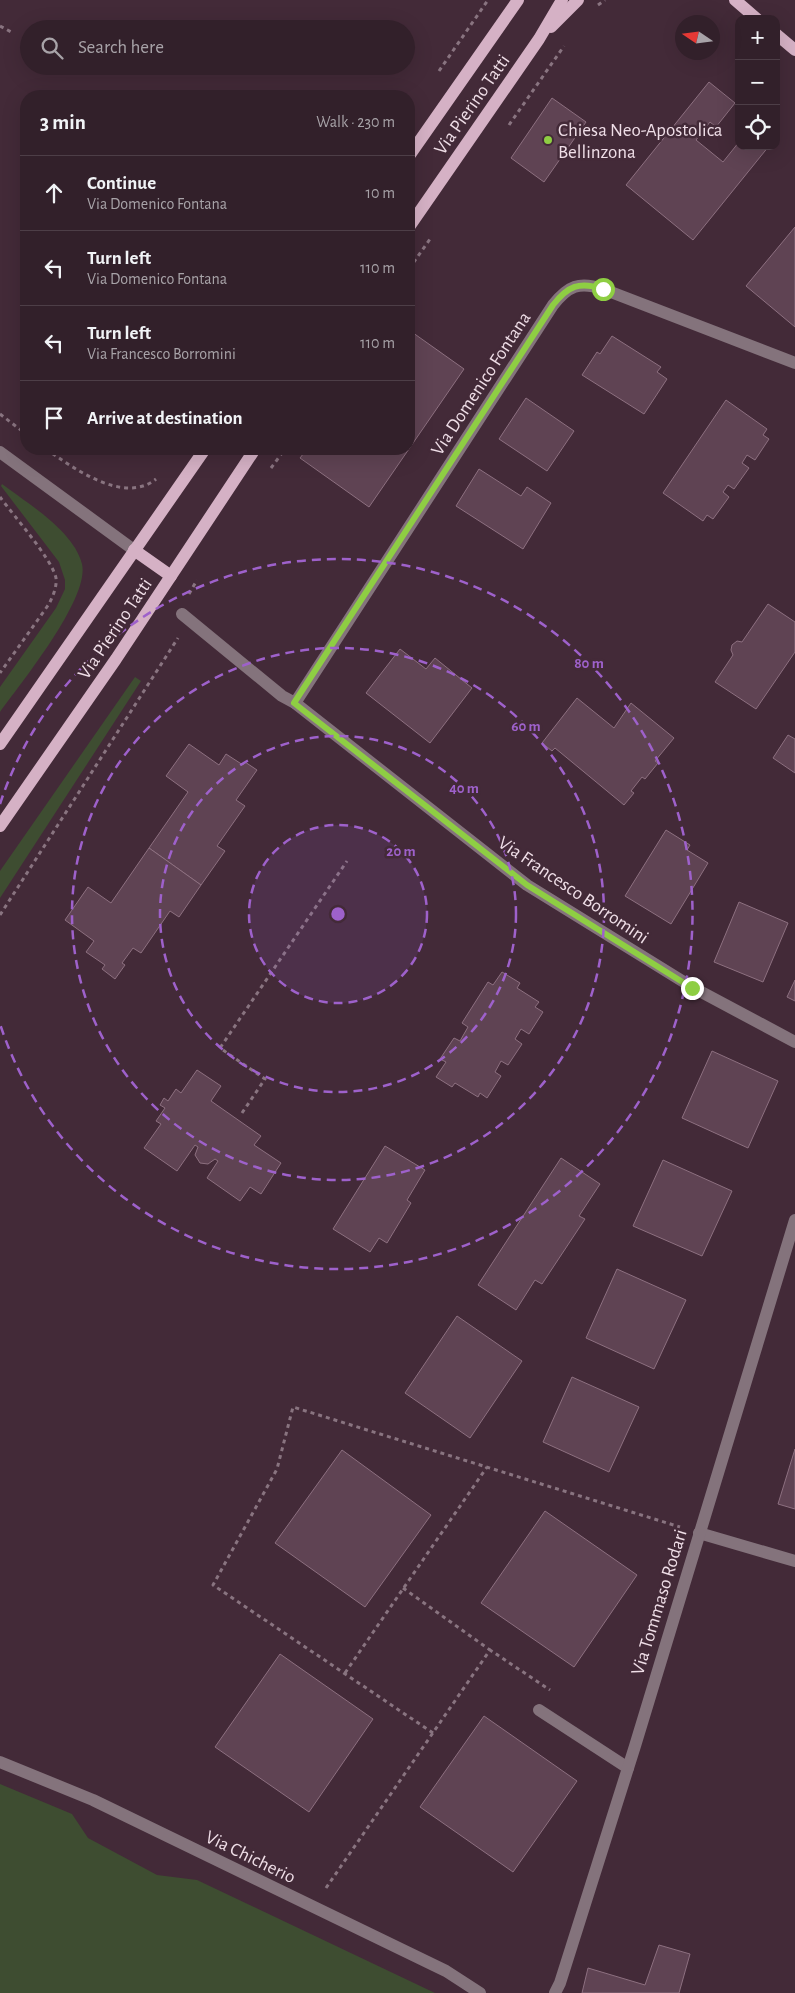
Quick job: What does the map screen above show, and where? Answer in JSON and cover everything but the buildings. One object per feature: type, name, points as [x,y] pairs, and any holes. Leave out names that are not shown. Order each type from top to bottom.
[{"type":"main road","name":"Via Pierino Tatti","points":[[415,147],[518,0]]},
{"type":"main road","name":"Via Pierino Tatti","points":[[415,218],[539,39],[562,0]]},
{"type":"main road","points":[[539,39],[578,0]]},
{"type":"main road","points":[[735,0],[752,15]]},
{"type":"main road","points":[[780,37],[795,50]]},
{"type":"main road","name":"Via Pierino Tatti","points":[[0,744],[201,455]]},
{"type":"main road","name":"Via Pierino Tatti","points":[[0,826],[171,576],[251,455]]},
{"type":"main road","points":[[134,550],[171,576]]},
{"type":"street","name":"Via Domenico Fontana","points":[[294,703],[562,294],[571,288],[591,285],[795,363]]},
{"type":"street","points":[[0,452],[134,550]]},
{"type":"street","name":"Via Francesco Borromini","points":[[182,614],[282,696],[294,703],[527,885],[692,988],[795,1042]]},
{"type":"street","name":"Via Tommaso Rodari","points":[[555,1993],[560,1983],[628,1768],[795,1220]]},
{"type":"street","points":[[699,1533],[795,1562]]},
{"type":"street","points":[[539,1710],[628,1768]]},
{"type":"street","name":"Via Chicherio","points":[[0,1762],[93,1800],[313,1908],[446,1970],[480,1993]]},
{"type":"path","points":[[437,74],[488,0]]},
{"type":"path","points":[[596,6],[605,0]]},
{"type":"path","points":[[0,26],[13,34]]},
{"type":"path","points":[[504,131],[566,42]]},
{"type":"path","points":[[415,260],[431,237]]},
{"type":"path","points":[[0,414],[20,429]]},
{"type":"path","points":[[55,455],[93,477],[123,488],[146,486],[161,475]]},
{"type":"path","points":[[270,470],[280,455]]},
{"type":"path","points":[[0,497],[48,561],[56,580],[55,592],[49,604],[0,673]]},
{"type":"path","points":[[0,915],[177,641],[181,632],[184,604],[198,578]]},
{"type":"path","points":[[242,1113],[265,1080],[220,1048],[347,861]]},
{"type":"path","points":[[433,1733],[213,1585],[277,1468],[293,1407],[699,1533]]},
{"type":"path","points":[[345,1673],[487,1467]]},
{"type":"path","points":[[403,1588],[554,1693]]},
{"type":"path","points":[[313,1908],[490,1650]]},
{"type":"green space","points":[[2,484],[36,509],[70,540],[82,564],[82,579],[76,597],[52,640],[0,712],[0,687],[56,608],[65,589],[65,580],[59,562],[1,486]]},
{"type":"green space","points":[[135,677],[141,681],[0,898],[0,871]]},
{"type":"green space","points":[[0,1784],[72,1814],[88,1838],[157,1875],[197,1880],[435,1993],[0,1993]]},
{"type":"place","name":"Chiesa Neo-Apostolica Bellinzona","points":[[548,140]]},
{"type":"route","points":[[603,289],[591,285],[580,285],[562,294],[553,305],[294,703],[527,885],[692,988]]}]
